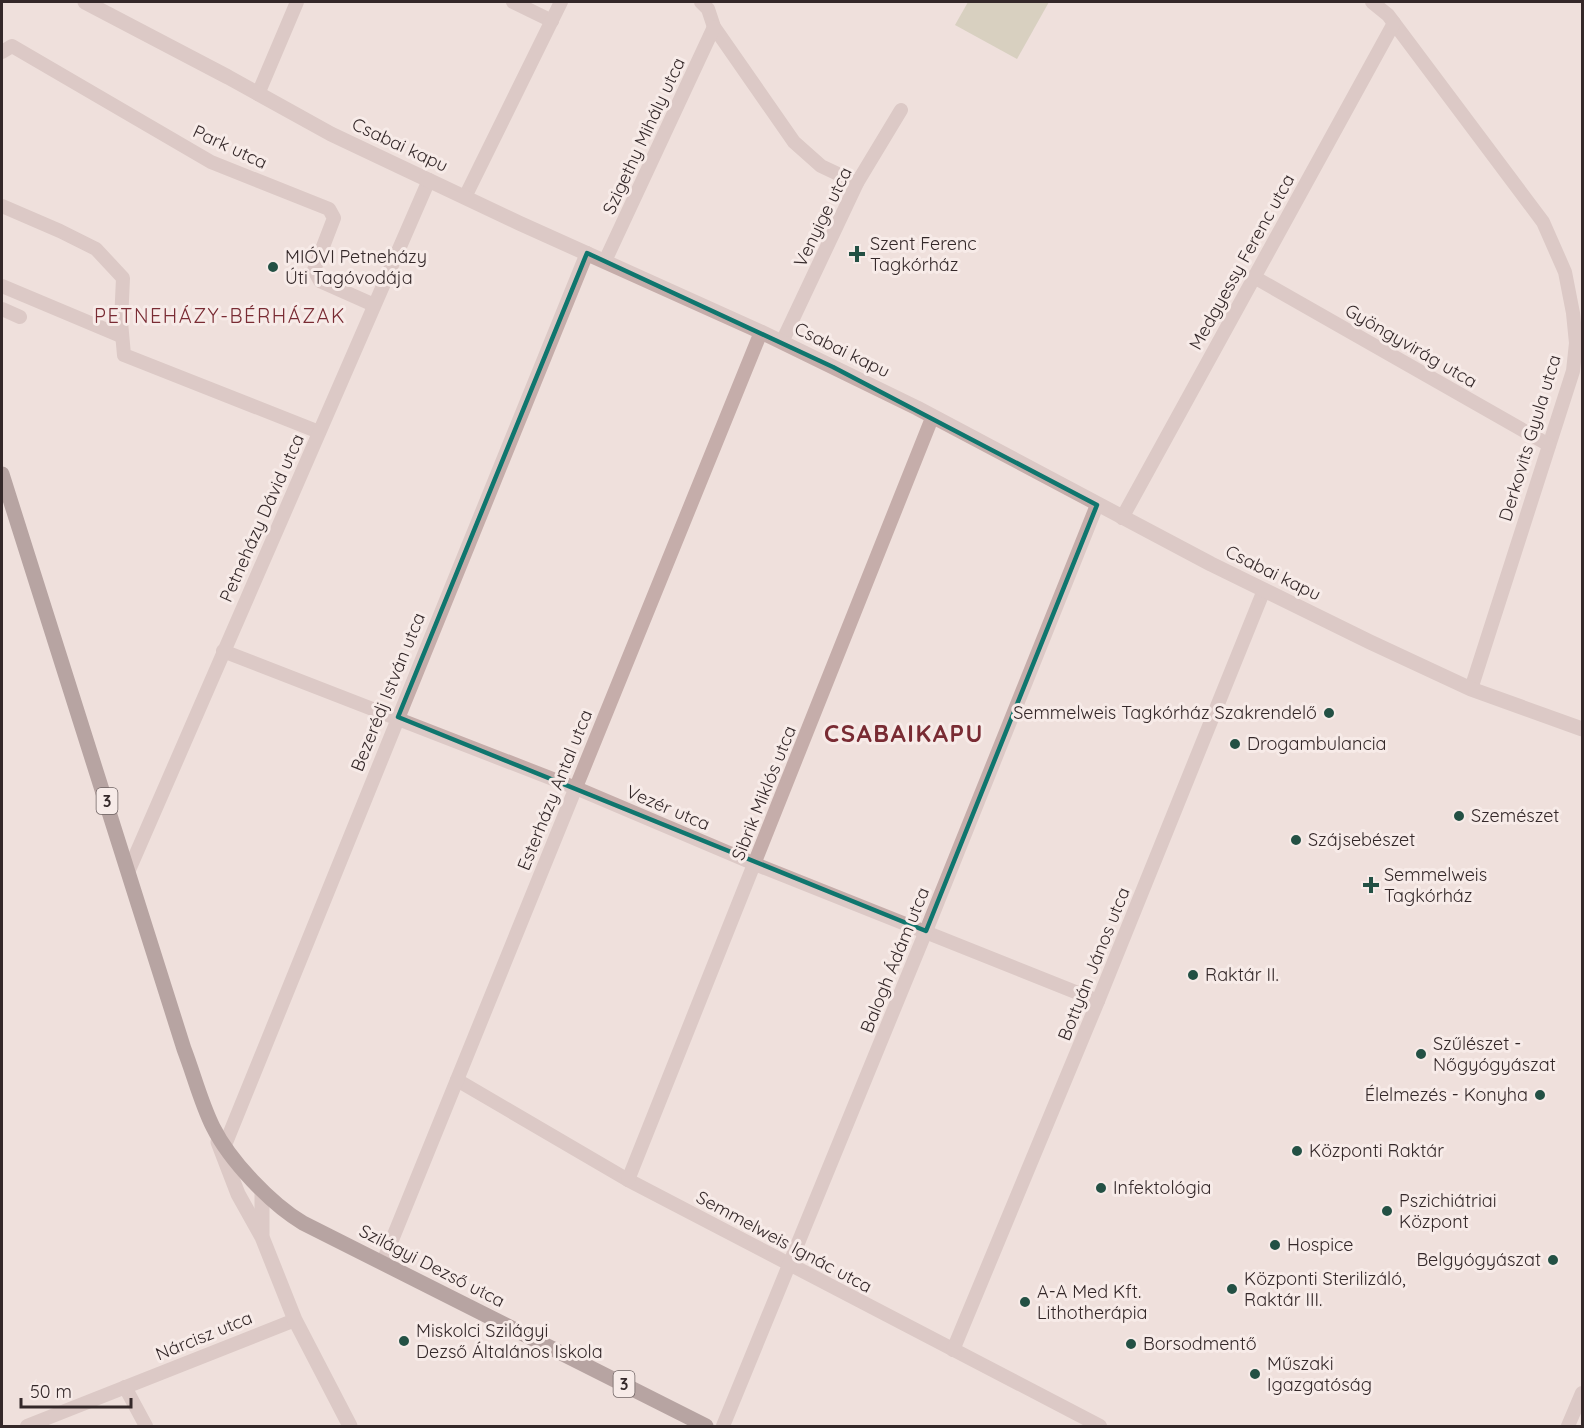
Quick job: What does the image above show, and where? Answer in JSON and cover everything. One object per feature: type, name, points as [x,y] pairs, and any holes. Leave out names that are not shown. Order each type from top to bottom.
[{"type":"main road","name":"3","points":[[2,474],[184,1049],[213,1128],[225,1145]]},
{"type":"main road","name":"Szilágyi Dezső utca","points":[[225,1145],[262,1191],[274,1203],[303,1223],[706,1426]]},
{"type":"street","name":"Csabai kapu","points":[[85,2],[331,134],[782,342],[932,418],[1122,519],[1264,590],[1471,690],[1582,729]]},
{"type":"street","points":[[258,94],[297,2]]},
{"type":"street","points":[[513,2],[552,21]]},
{"type":"street","points":[[465,197],[561,2]]},
{"type":"street","points":[[701,2],[708,9],[714,27],[794,142],[821,166],[857,183]]},
{"type":"street","name":"Derkovits Gyula utca","points":[[1372,2],[1394,23],[1543,222],[1565,272],[1573,313],[1576,343],[1573,370],[1471,690]]},
{"type":"street","name":"Medgyessy Ferenc utca","points":[[1122,519],[1394,23]]},
{"type":"street","name":"Szigethy Mihály utca","points":[[606,261],[714,27]]},
{"type":"street","name":"Park utca","points":[[2,52],[12,46],[211,162],[329,209],[334,218],[314,270],[321,281],[374,305]]},
{"type":"street","name":"Venyige utca","points":[[782,342],[857,183],[901,110]]},
{"type":"street","name":"Petneházy Dávid utca","points":[[129,870],[429,180]]},
{"type":"street","points":[[2,206],[96,249],[123,278],[124,356],[319,432]]},
{"type":"street","name":"Bezerédj István utca","points":[[225,1145],[587,253]]},
{"type":"street","name":"Gyöngyvirág utca","points":[[1254,278],[1549,445]]},
{"type":"street","points":[[2,286],[122,336]]},
{"type":"street","points":[[2,309],[20,317]]},
{"type":"street","name":"Esterházy Antal utca","points":[[382,1262],[761,332]]},
{"type":"street","name":"Sibrik Miklós utca","points":[[628,1180],[932,418]]},
{"type":"street","name":"Balogh Ádám utca","points":[[723,1426],[790,1266],[1097,505]]},
{"type":"street","name":"Bottyán János utca","points":[[953,1350],[1098,1001],[1264,590]]},
{"type":"street","name":"Vezér utca","points":[[223,651],[576,788],[755,864],[1098,1001]]},
{"type":"street","name":"Semmelweis Ignác utca","points":[[457,1080],[628,1180],[1100,1426]]},
{"type":"street","points":[[213,1128],[238,1194],[261,1237],[295,1320],[350,1426]]},
{"type":"street","points":[[261,1237],[262,1191]]},
{"type":"street","name":"Nárcisz utca","points":[[27,1426],[295,1320]]},
{"type":"street","points":[[125,1388],[146,1426]]},
{"type":"street","points":[[1568,1426],[1582,1393]]},
{"type":"highlighted area","points":[[587,253],[833,367],[1097,505],[926,931],[398,717]]},
{"type":"green space","points":[[968,2],[1049,2],[1017,59],[955,25]]},
{"type":"place","name":"Szent Ferenc Tagkórház","points":[[857,254]]},
{"type":"place","name":"MIÓVI Petneházy Úti Tagóvodája","points":[[273,267]]},
{"type":"place","name":"Semmelweis Tagkórház Szakrendelő","points":[[1329,713]]},
{"type":"place","name":"Drogambulancia","points":[[1235,744]]},
{"type":"place","name":"Szemészet","points":[[1459,816]]},
{"type":"place","name":"Szájsebészet","points":[[1296,840]]},
{"type":"place","name":"Semmelweis Tagkórház","points":[[1371,885]]},
{"type":"place","name":"Raktár II.","points":[[1193,975]]},
{"type":"place","name":"Szűlészet - Nőgyógyászat","points":[[1421,1054]]},
{"type":"place","name":"Élelmezés - Konyha","points":[[1540,1095]]},
{"type":"place","name":"Központi Raktár","points":[[1297,1151]]},
{"type":"place","name":"Infektológia","points":[[1101,1188]]},
{"type":"place","name":"Pszichiátriai Központ","points":[[1387,1211]]},
{"type":"place","name":"Hospice","points":[[1275,1245]]},
{"type":"place","name":"Belgyógyászat","points":[[1553,1260]]},
{"type":"place","name":"Központi Sterilizáló, Raktár III.","points":[[1232,1289]]},
{"type":"place","name":"A-A Med Kft. Lithotherápia","points":[[1025,1302]]},
{"type":"place","name":"Miskolci Szilágyi Dezső Általános Iskola","points":[[404,1341]]},
{"type":"place","name":"Borsodmentő","points":[[1131,1344]]},
{"type":"place","name":"Műszaki Igazgatóság","points":[[1255,1374]]},
{"type":"district","name":"PETNEHÁZY-BÉRHÁZAK","points":[[220,316]]},
{"type":"district","name":"CSABAIKAPU","points":[[904,734]]}]
